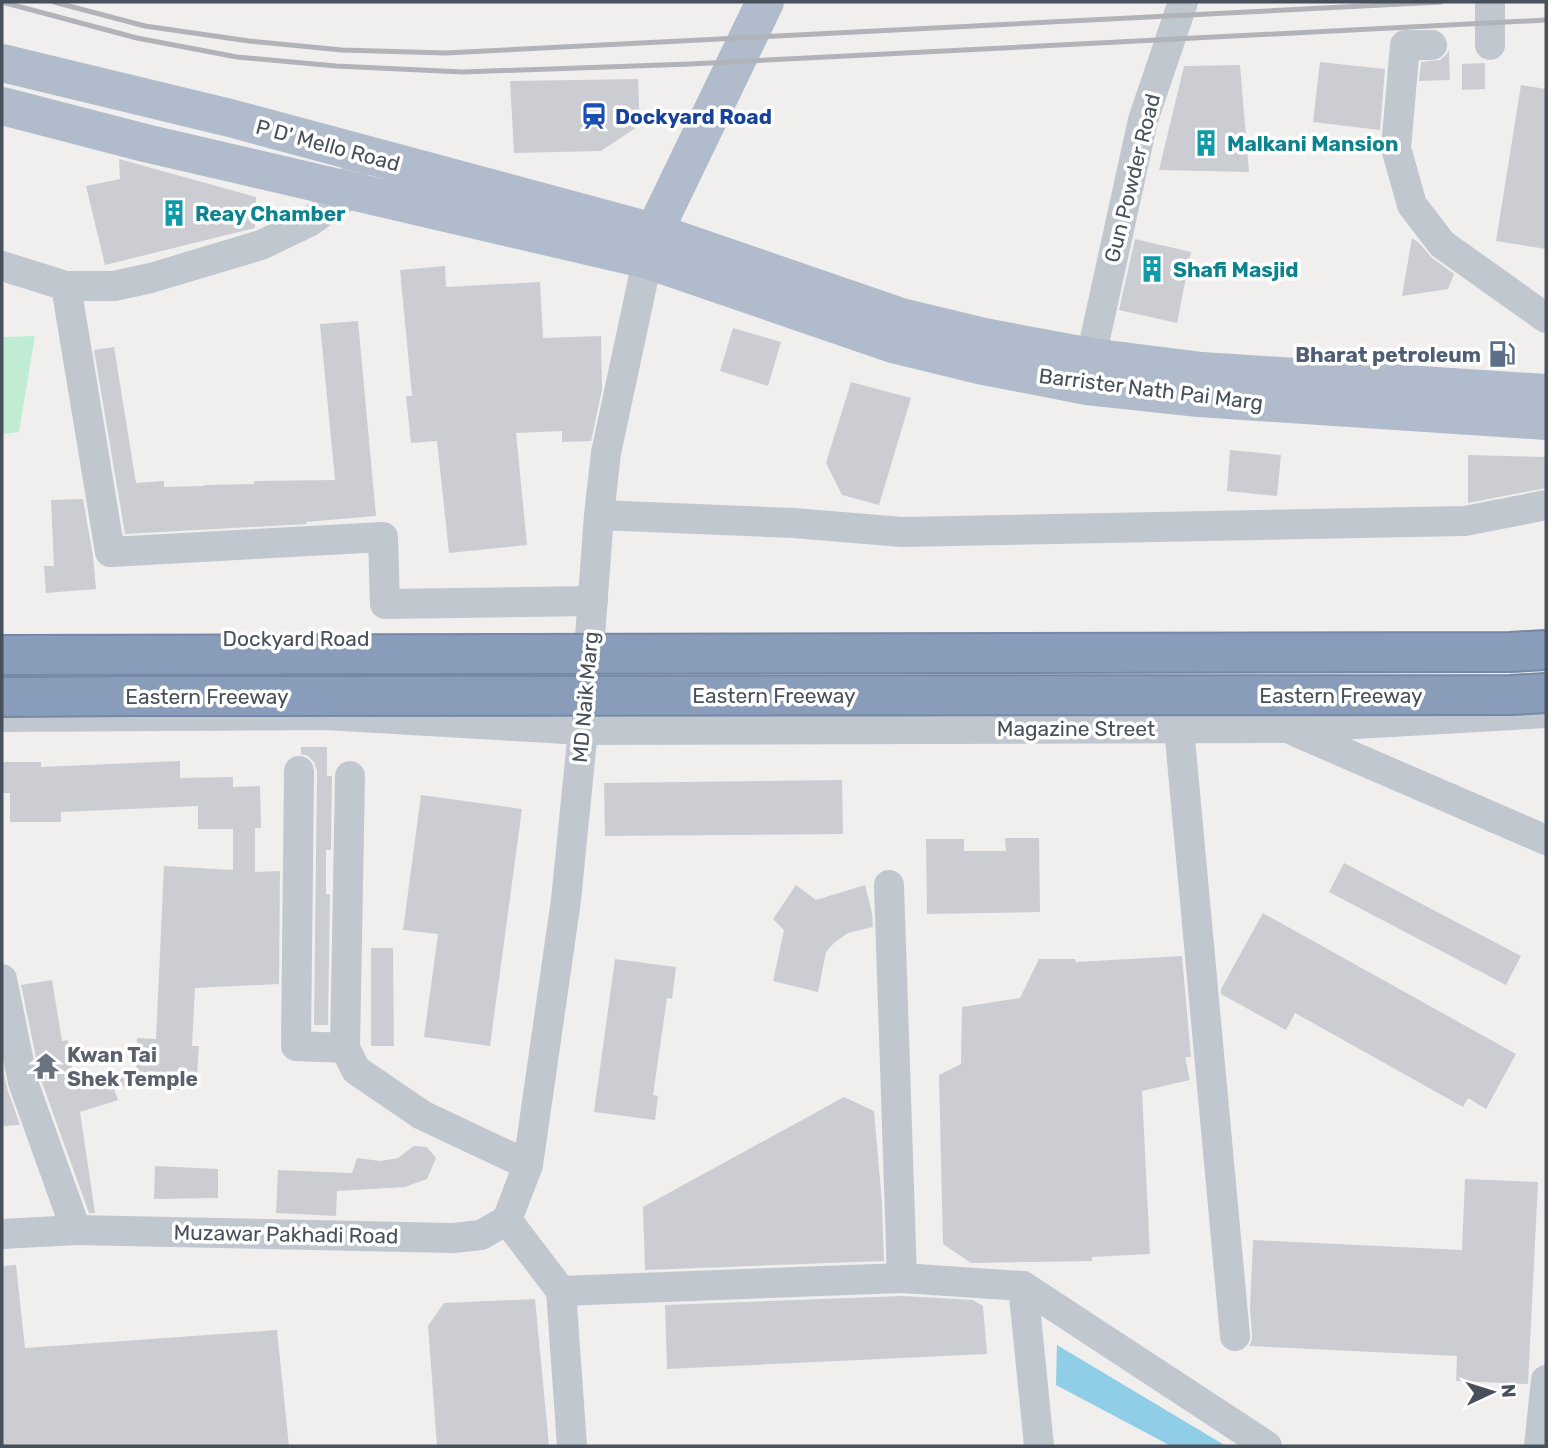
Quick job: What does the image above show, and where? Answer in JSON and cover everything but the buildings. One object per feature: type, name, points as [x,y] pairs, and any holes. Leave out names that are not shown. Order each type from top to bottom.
[{"type":"highway","name":"Eastern Freeway","points":[[2,655],[1546,650]]},
{"type":"highway","name":"Eastern Freeway","points":[[2,698],[1546,693]]},
{"type":"main road","points":[[651,246],[765,2]]},
{"type":"main road","name":"P D' Mello Road","points":[[2,63],[230,118],[355,153],[651,246]]},
{"type":"main road","name":"P D' Mello Road","points":[[2,106],[145,144],[352,192],[651,246]]},
{"type":"main road","name":"Barrister Nath Pai Marg","points":[[651,246],[901,317],[984,337],[1091,357],[1202,371],[1546,393]]},
{"type":"main road","name":"Barrister Nath Pai Marg","points":[[651,246],[893,344],[979,365],[1087,386],[1199,398],[1546,421]]},
{"type":"street","name":"Gun Powder Road","points":[[1091,357],[1143,120],[1183,2]]},
{"type":"street","points":[[1490,2],[1490,45]]},
{"type":"street","points":[[1432,45],[1405,45],[1396,148],[1412,205],[1442,243],[1546,318]]},
{"type":"street","points":[[2,266],[66,286],[114,286],[151,278],[261,245],[309,222],[352,192],[355,153]]},
{"type":"street","name":"MD Naik Marg","points":[[528,1164],[566,900],[606,453],[651,246]]},
{"type":"street","points":[[66,286],[110,552],[383,537],[386,604],[593,601]]},
{"type":"street","points":[[599,515],[794,523],[902,532],[1465,521],[1546,505]]},
{"type":"street","points":[[590,638],[991,634],[1398,637],[1546,633]]},
{"type":"street","name":"Dockyard Road","points":[[2,638],[590,638]]},
{"type":"street","points":[[1287,728],[1546,713]]},
{"type":"street","points":[[2,717],[325,715],[583,730]]},
{"type":"street","points":[[1179,728],[1235,1336]]},
{"type":"street","name":"Magazine Street","points":[[583,730],[1287,728],[1546,840]]},
{"type":"street","points":[[299,771],[296,1046],[345,1048]]},
{"type":"street","points":[[350,776],[345,1048],[356,1070],[422,1115],[528,1164],[508,1220],[561,1291],[572,1446]]},
{"type":"street","points":[[889,885],[902,1278]]},
{"type":"street","points":[[2,979],[23,1082],[76,1230]]},
{"type":"street","name":"Muzawar Pakhadi Road","points":[[2,1234],[76,1230],[453,1238],[481,1235],[508,1220]]},
{"type":"street","points":[[561,1291],[902,1278],[1023,1286],[1267,1446]]},
{"type":"street","points":[[1023,1286],[1039,1446]]},
{"type":"street","points":[[1539,1446],[1546,1380]]},
{"type":"green space","points":[[35,336],[19,432],[2,434],[2,337]]},
{"type":"water","points":[[1057,1345],[1226,1446],[1171,1446],[1056,1385]]},
{"type":"railway","points":[[2,2],[137,38],[237,57],[336,66],[463,72],[690,64],[1546,20]]},
{"type":"railway","points":[[54,2],[145,26],[249,41],[342,50],[445,53],[1441,2]]},
{"type":"place","name":"Dockyard Road","points":[[594,116]]},
{"type":"place","name":"Malkani Mansion","points":[[1206,143]]},
{"type":"place","name":"Reay Chamber","points":[[174,213]]},
{"type":"place","name":"Shafi Masjid","points":[[1152,269]]},
{"type":"place","name":"Bharat petroleum","points":[[1502,354]]},
{"type":"place","name":"Kwan Tai Shek Temple","points":[[46,1066]]}]
